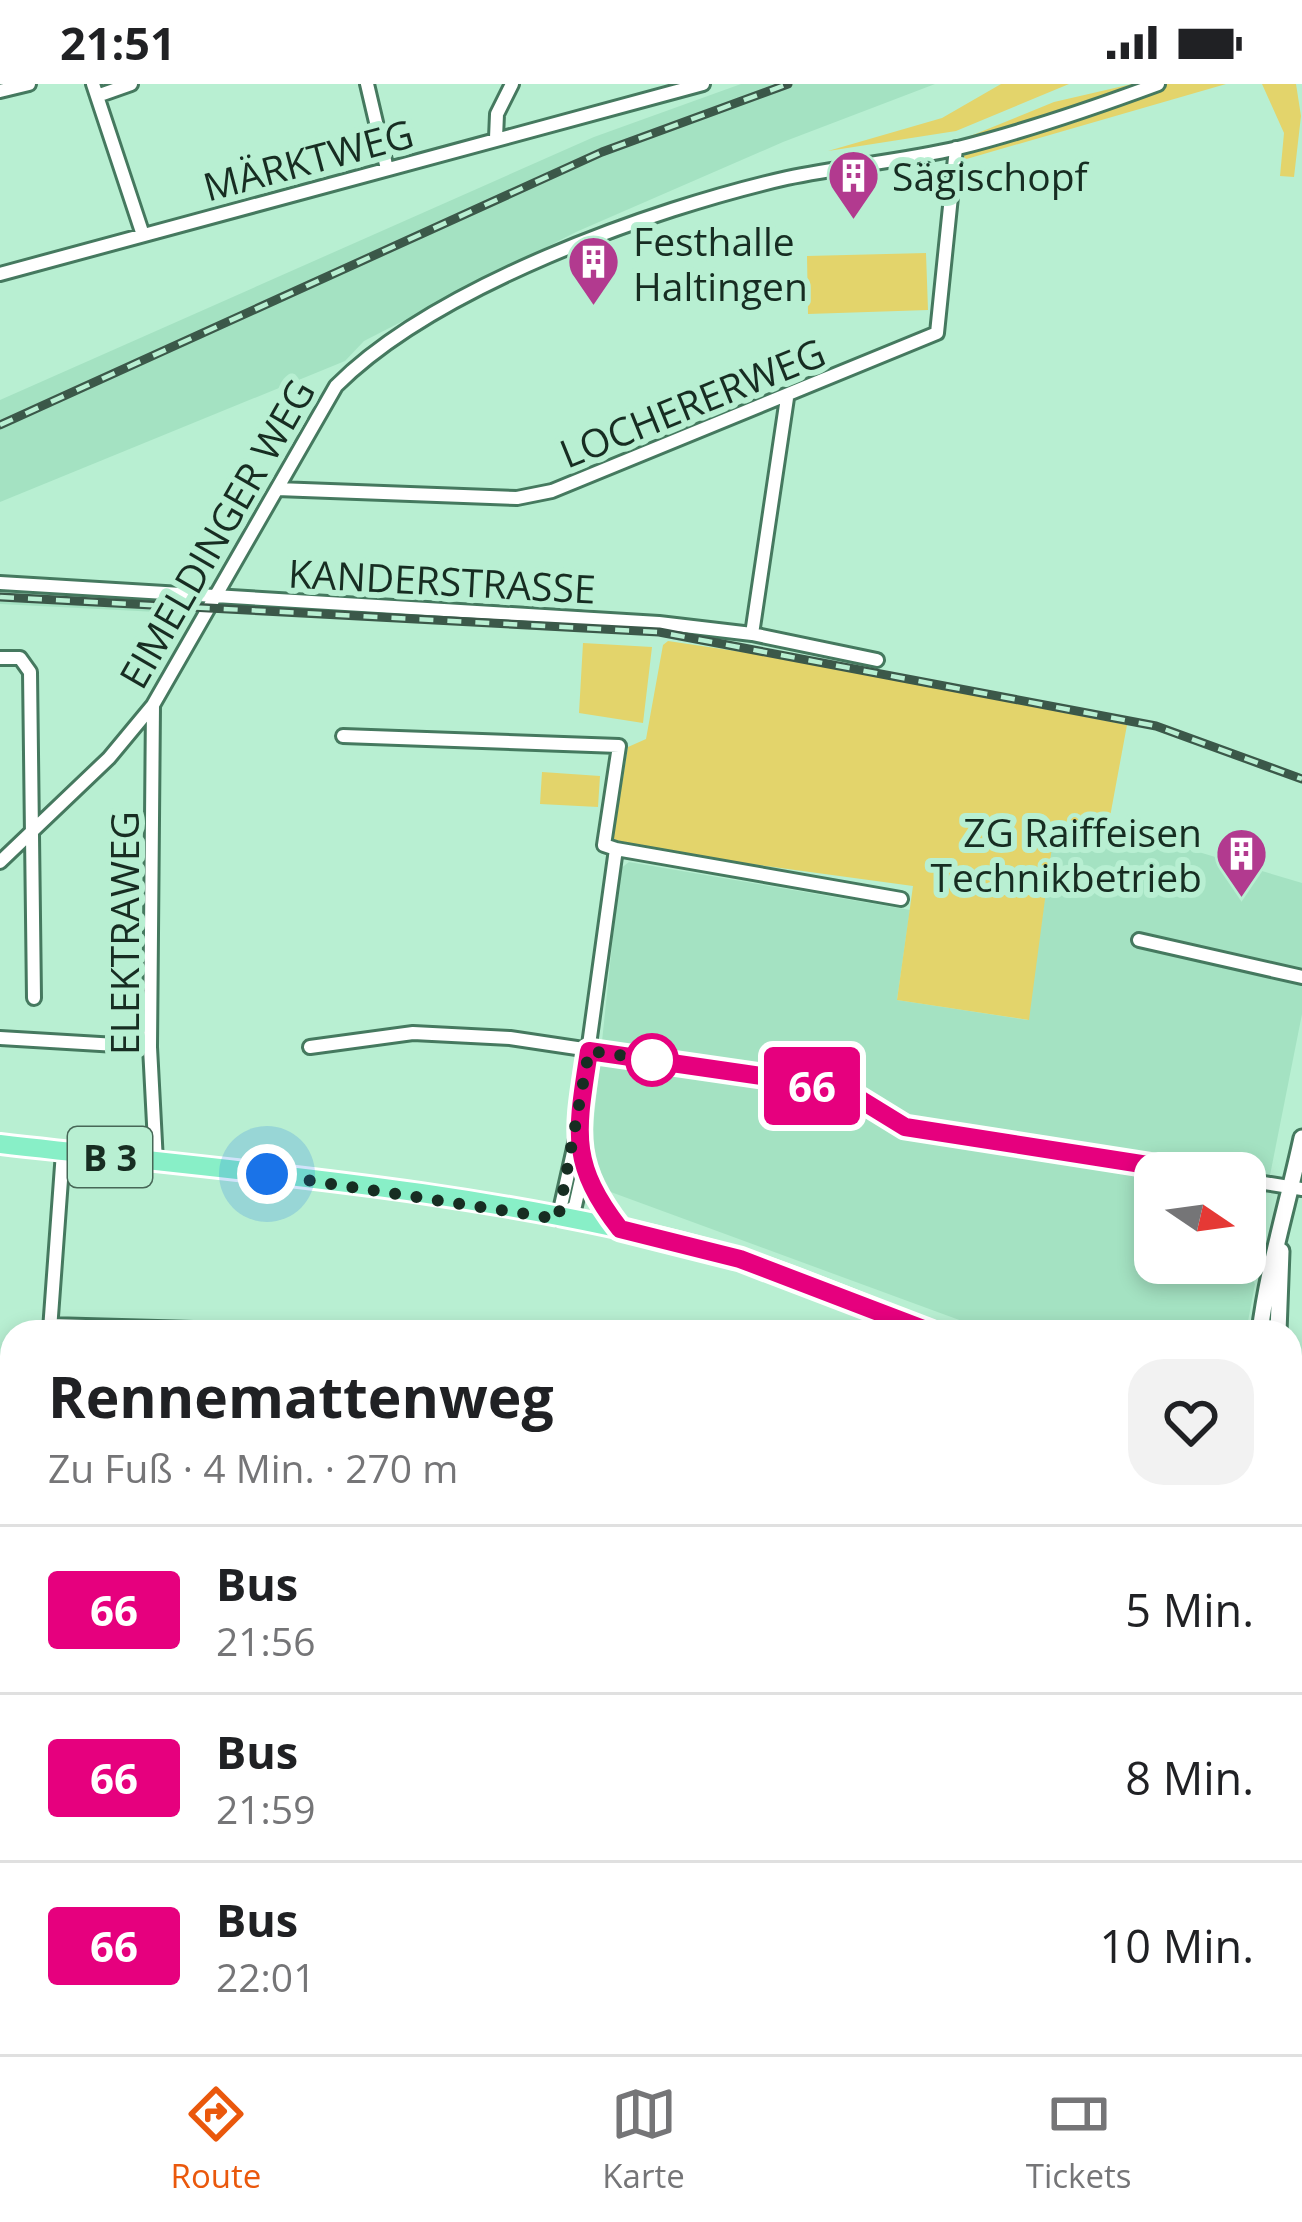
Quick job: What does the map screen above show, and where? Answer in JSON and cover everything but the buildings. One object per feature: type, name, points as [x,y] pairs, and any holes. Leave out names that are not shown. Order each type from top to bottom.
[{"type":"main road","name":"B 3","points":[[0,1144],[314,1179],[620,1229],[740,1259],[900,1320]]},
{"type":"street","points":[[0,91],[29,84]]},
{"type":"street","points":[[131,84],[95,90],[143,235]]},
{"type":"street","points":[[367,84],[387,169]]},
{"type":"street","points":[[496,138],[497,114],[512,84]]},
{"type":"street","name":"MÄRKTWEG","points":[[0,274],[703,84]]},
{"type":"street","name":"EIMELDINGER WEG","points":[[0,862],[153,705],[336,386],[372,350],[496,284],[634,223],[738,191],[956,148],[1158,84]]},
{"type":"street","name":"LOCHERERWEG","points":[[277,489],[517,498],[552,490],[788,398],[937,333],[956,148]]},
{"type":"street","points":[[752,634],[788,398]]},
{"type":"street","name":"KANDERSTRASSE","points":[[0,583],[659,623],[752,634],[877,660]]},
{"type":"street","points":[[0,658],[20,658],[30,672],[34,998]]},
{"type":"street","name":"ELEKTRAWEG","points":[[153,705],[150,1048],[156,1162]]},
{"type":"street","points":[[343,736],[620,746],[604,845],[901,899]]},
{"type":"street","points":[[558,1219],[576,1139],[616,849]]},
{"type":"street","points":[[1139,940],[1302,977]]},
{"type":"street","points":[[310,1047],[413,1034],[510,1038],[782,1079],[853,1095],[905,1127],[1134,1163]]},
{"type":"street","points":[[0,1038],[150,1048]]},
{"type":"street","points":[[1262,1320],[1267,1278],[1297,1188],[1302,1138]]},
{"type":"street","points":[[576,1139],[583,1172],[620,1229]]},
{"type":"street","points":[[51,1320],[63,1152]]},
{"type":"street","points":[[558,1219],[574,1206],[583,1172]]},
{"type":"street","points":[[1266,1183],[1297,1188]]},
{"type":"street","points":[[1278,1320],[1281,1242]]},
{"type":"shaded area","points":[[741,84],[935,84],[783,142],[576,232],[364,341],[345,361],[0,502],[0,400],[594,137]]},
{"type":"shaded area","points":[[1001,84],[1069,84],[956,131],[828,151],[942,118]]},
{"type":"shaded area","points":[[1132,84],[1226,84],[963,160],[963,139],[1054,102]]},
{"type":"shaded area","points":[[1262,84],[1296,84],[1301,116],[1294,177],[1280,176],[1284,133]]},
{"type":"shaded area","points":[[926,253],[928,310],[808,314],[807,256]]},
{"type":"shaded area","points":[[0,589],[204,602],[197,614],[0,604]]},
{"type":"shaded area","points":[[668,641],[790,659],[1127,725],[1107,833],[1055,824],[1029,1020],[897,1000],[913,886],[655,851],[613,839],[628,747],[646,739],[663,645]]},
{"type":"shaded area","points":[[583,643],[652,647],[643,723],[579,713]]},
{"type":"shaded area","points":[[542,772],[600,776],[598,807],[540,804]]},
{"type":"shaded area","points":[[1055,823],[1162,841],[1302,883],[1302,1014],[1266,1195],[1266,1152],[1134,1152],[1134,1284],[1255,1284],[1248,1320],[959,1320],[608,1191],[589,1166],[620,869],[629,862],[910,910],[897,1000],[1028,1020]]},
{"type":"railway","points":[[0,425],[602,152],[788,84]]},
{"type":"railway","points":[[0,597],[659,632],[1156,726],[1302,779]]},
{"type":"bus line","name":"66","points":[[900,1320],[740,1259],[620,1229],[595,1197],[583,1172],[576,1139],[589,1051],[782,1079],[853,1095],[905,1127],[1134,1163]]},
{"type":"place","name":"Sägischopf","points":[[853,221]]},
{"type":"place","name":"Festhalle Haltingen","points":[[594,308]]},
{"type":"place","name":"ZG Raiffeisen Technikbetrieb","points":[[1241,899]]},
{"type":"route","points":[[267,1174],[558,1219],[589,1051],[657,1060],[652,1060]]}]
